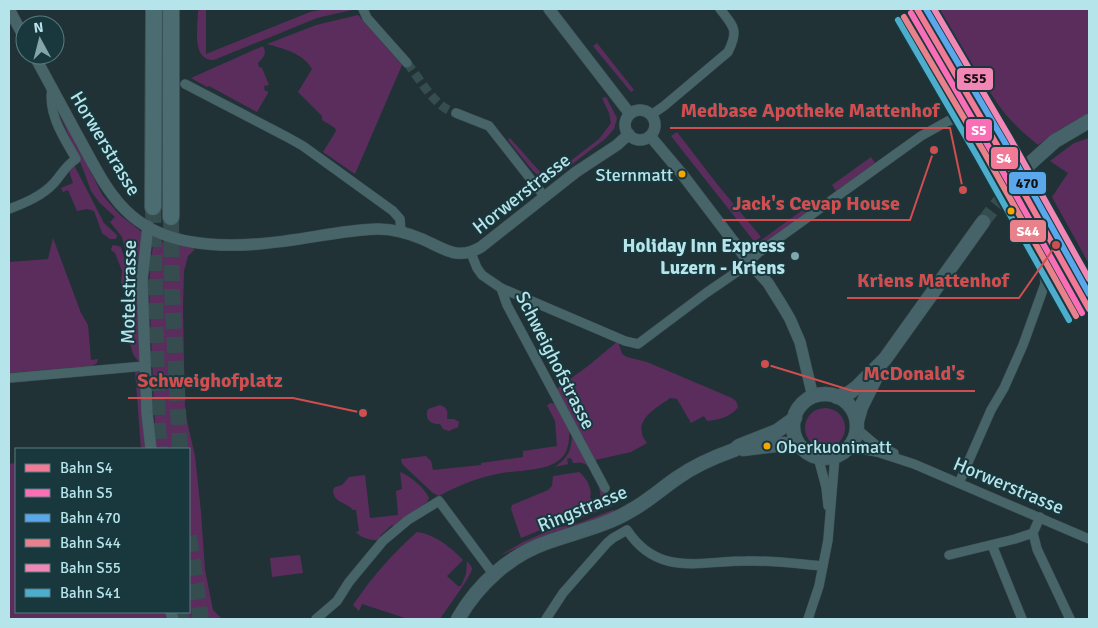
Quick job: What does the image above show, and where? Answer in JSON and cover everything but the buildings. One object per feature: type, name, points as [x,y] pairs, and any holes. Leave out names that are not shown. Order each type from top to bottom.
[{"type":"highway","points":[[153,207],[154,9]]},
{"type":"highway","points":[[171,9],[171,217]]},
{"type":"main road","points":[[1025,168],[1055,141],[1089,121]]},
{"type":"main road","points":[[837,397],[849,393],[858,387],[885,359],[983,222]]},
{"type":"main road","points":[[857,425],[850,406],[837,397],[825,395],[814,397],[800,406],[795,418],[794,434],[800,446],[806,452],[818,457],[836,456],[849,447],[853,442],[857,425],[861,407],[885,359]]},
{"type":"main road","name":"Ringstrasse","points":[[458,619],[471,599],[512,559],[529,550],[630,512],[687,472],[739,446],[777,431],[795,418]]},
{"type":"main road","name":"Ringstrasse","points":[[734,450],[781,444],[800,446]]},
{"type":"street","points":[[9,9],[15,20]]},
{"type":"street","points":[[549,9],[630,114]]},
{"type":"street","points":[[651,114],[664,106],[728,52],[735,33],[733,26],[720,9]]},
{"type":"street","points":[[364,10],[367,18],[407,63]]},
{"type":"street","name":"Horwerstrasse","points":[[39,65],[113,196],[133,217],[159,232],[184,240],[208,244],[232,246],[261,244],[369,229],[401,232],[454,254],[471,253],[544,196],[617,145],[629,134]]},
{"type":"street","points":[[185,84],[303,146],[393,211],[400,219],[401,232]]},
{"type":"street","points":[[9,209],[43,193],[54,183],[69,163],[76,159],[51,105],[52,88]]},
{"type":"street","points":[[641,110],[651,114],[655,126],[650,136],[639,140],[629,134],[626,124],[630,114],[641,110]]},
{"type":"street","points":[[456,114],[489,126],[544,196]]},
{"type":"street","points":[[501,288],[618,338],[638,344],[706,293],[744,268],[758,253],[921,136],[948,121],[957,119],[1038,258],[1046,276],[1046,284],[1023,345],[959,482]]},
{"type":"street","points":[[650,136],[682,174],[749,262],[768,283],[790,319],[800,342],[814,397]]},
{"type":"street","name":"Motelstrasse","points":[[148,226],[142,280],[147,413],[151,448]]},
{"type":"street","name":"Schweighofstrasse","points":[[471,253],[482,275],[501,288],[507,305],[605,488]]},
{"type":"street","points":[[10,378],[145,366]]},
{"type":"street","name":"Horwerstrasse","points":[[857,425],[876,444],[914,464]]},
{"type":"street","name":"Horwerstrasse","points":[[849,447],[877,452],[914,464],[1089,539]]},
{"type":"street","points":[[808,619],[823,566],[829,529],[836,456]]},
{"type":"street","points":[[818,457],[826,487],[829,529]]},
{"type":"street","points":[[316,619],[337,601],[349,582],[383,541],[408,520],[438,501],[494,575]]},
{"type":"street","points":[[1040,517],[1033,534],[1037,549],[1070,619]]},
{"type":"street","points":[[546,619],[563,593],[607,543],[627,530],[648,553],[658,559],[676,563],[702,564],[756,561],[823,566]]},
{"type":"street","points":[[949,555],[1033,534]]},
{"type":"street","points":[[992,545],[1022,619]]},
{"type":"shaded area","points":[[201,9],[206,10],[206,54],[310,12],[324,9],[356,9],[317,18],[214,60],[207,59],[202,55],[197,42],[198,11]]},
{"type":"shaded area","points":[[934,9],[1089,9],[1089,113],[1057,131],[1038,145],[1011,121],[990,92],[982,95],[961,61]]},
{"type":"shaded area","points":[[358,15],[402,65],[355,174],[323,152],[336,131],[335,128],[322,120],[322,116],[298,92],[312,69],[298,55],[267,44],[316,25]]},
{"type":"shaded area","points":[[597,43],[634,90],[631,92],[593,46]]},
{"type":"shaded area","points":[[263,46],[264,56],[258,63],[269,85],[264,86],[265,91],[268,91],[268,93],[257,112],[191,78]]},
{"type":"shaded area","points":[[606,97],[617,118],[614,129],[605,139],[554,178],[543,179],[533,171],[508,140],[510,138],[542,174],[546,177],[551,176],[599,139],[611,123],[609,113],[602,98]]},
{"type":"shaded area","points":[[56,106],[82,151],[103,196],[120,215],[142,232],[140,274],[132,271],[122,237],[110,222],[115,217],[99,202],[91,191]]},
{"type":"shaded area","points":[[677,132],[761,237],[755,241],[753,240],[671,136]]},
{"type":"shaded area","points":[[1089,138],[1089,264],[1052,197],[1068,173],[1050,161],[1074,143]]},
{"type":"shaded area","points":[[871,157],[875,163],[836,191],[832,185]]},
{"type":"shaded area","points":[[74,165],[104,223],[117,235],[116,239],[110,239],[102,233],[94,211],[87,209],[77,211],[68,190],[63,192],[61,188],[73,183],[69,171]]},
{"type":"shaded area","points":[[815,201],[818,204],[762,244],[760,241]]},
{"type":"shaded area","points":[[53,238],[81,313],[88,325],[91,360],[98,359],[97,363],[92,366],[9,373],[9,262],[48,259]]},
{"type":"shaded area","points":[[154,240],[195,249],[188,256],[184,271],[185,412],[195,456],[205,570],[213,610],[222,619],[179,619],[177,613],[190,613],[190,448],[156,448],[149,291],[150,265]]},
{"type":"shaded area","points":[[114,245],[121,247],[128,270],[137,279],[140,360],[138,361],[133,354],[130,344],[130,319],[127,310],[127,299],[121,283],[122,271],[115,253],[111,250]]},
{"type":"shaded area","points":[[618,341],[622,354],[627,357],[647,362],[732,398],[736,401],[738,407],[732,413],[716,420],[707,421],[704,416],[691,423],[677,399],[670,398],[650,413],[643,422],[641,427],[642,434],[647,443],[631,452],[595,460],[555,390]]},
{"type":"shaded area","points":[[135,371],[141,373],[148,448],[141,448]]},
{"type":"shaded area","points":[[551,403],[556,404],[567,421],[569,430],[566,451],[561,459],[552,464],[542,468],[507,472],[482,478],[439,496],[433,493],[402,464],[401,459],[426,456],[431,461],[433,470],[481,465],[481,463],[523,457],[523,451],[557,446],[555,421],[547,405]]},
{"type":"shaded area","points":[[440,405],[447,410],[447,419],[454,419],[459,422],[458,427],[449,431],[427,418],[428,409]]},
{"type":"shaded area","points":[[829,408],[836,411],[842,417],[845,428],[844,436],[836,445],[829,448],[821,448],[814,445],[806,436],[805,424],[808,417],[817,409]]},
{"type":"shaded area","points":[[572,434],[612,506],[575,520],[555,524],[521,538],[511,509],[512,505],[548,490],[552,486],[553,476],[579,472],[584,477],[591,491],[590,498],[598,504],[600,502],[601,498],[597,482],[592,471],[585,464],[573,463],[571,458],[567,459],[568,464],[555,467],[568,453]]},
{"type":"shaded area","points":[[15,463],[15,613],[165,613],[167,619],[9,619],[9,464]]},
{"type":"shaded area","points":[[400,472],[412,479],[424,490],[429,498],[427,502],[395,527],[392,525],[380,536],[381,540],[360,536],[356,532],[359,531],[356,510],[337,500],[333,490],[335,487],[342,485],[349,477],[365,475],[370,518],[398,515],[396,491],[402,489]]},
{"type":"shaded area","points":[[613,510],[615,512],[577,527],[553,532],[499,556],[523,542],[555,528],[579,523]]},
{"type":"shaded area","points":[[417,532],[442,542],[463,560],[447,576],[458,586],[461,586],[466,574],[467,561],[472,568],[464,585],[440,619],[408,619],[362,604],[359,611],[353,605],[362,592],[376,574]]},
{"type":"shaded area","points":[[300,555],[303,573],[272,577],[270,558]]},
{"type":"tunnel","points":[[407,63],[428,92],[441,105],[456,113]]},
{"type":"tunnel","points":[[983,222],[1025,168]]},
{"type":"tunnel","points":[[153,207],[160,448]]},
{"type":"tunnel","points":[[171,217],[172,291],[180,448]]},
{"type":"tunnel","points":[[190,543],[201,619]]},
{"type":"tunnel","points":[[180,613],[181,619]]},
{"type":"rail line","name":"S4","points":[[917,9],[997,145],[1089,309]]},
{"type":"rail line","name":"470","points":[[926,9],[1004,141],[1089,294]]},
{"type":"rail line","name":"S55","points":[[934,9],[1010,138],[1089,279]]},
{"type":"rail line","name":"S5","points":[[911,13],[1082,313]]},
{"type":"rail line","name":"S44","points":[[904,17],[984,152],[1076,316]]},
{"type":"rail line","name":"S41","points":[[898,20],[1069,320]]},
{"type":"place","name":"Jack's Cevap House","points":[[934,150]]},
{"type":"place","name":"Sternmatt","points":[[682,174]]},
{"type":"place","name":"Medbase Apotheke Mattenhof","points":[[963,190]]},
{"type":"place","name":"Kriens Mattenhof","points":[[1056,245]]},
{"type":"place","name":"Holiday Inn Express Luzern - Kriens","points":[[795,256]]},
{"type":"place","name":"McDonald's","points":[[765,364]]},
{"type":"place","name":"Schweighofplatz","points":[[363,413]]},
{"type":"place","name":"Oberkuonimatt","points":[[767,446]]}]
